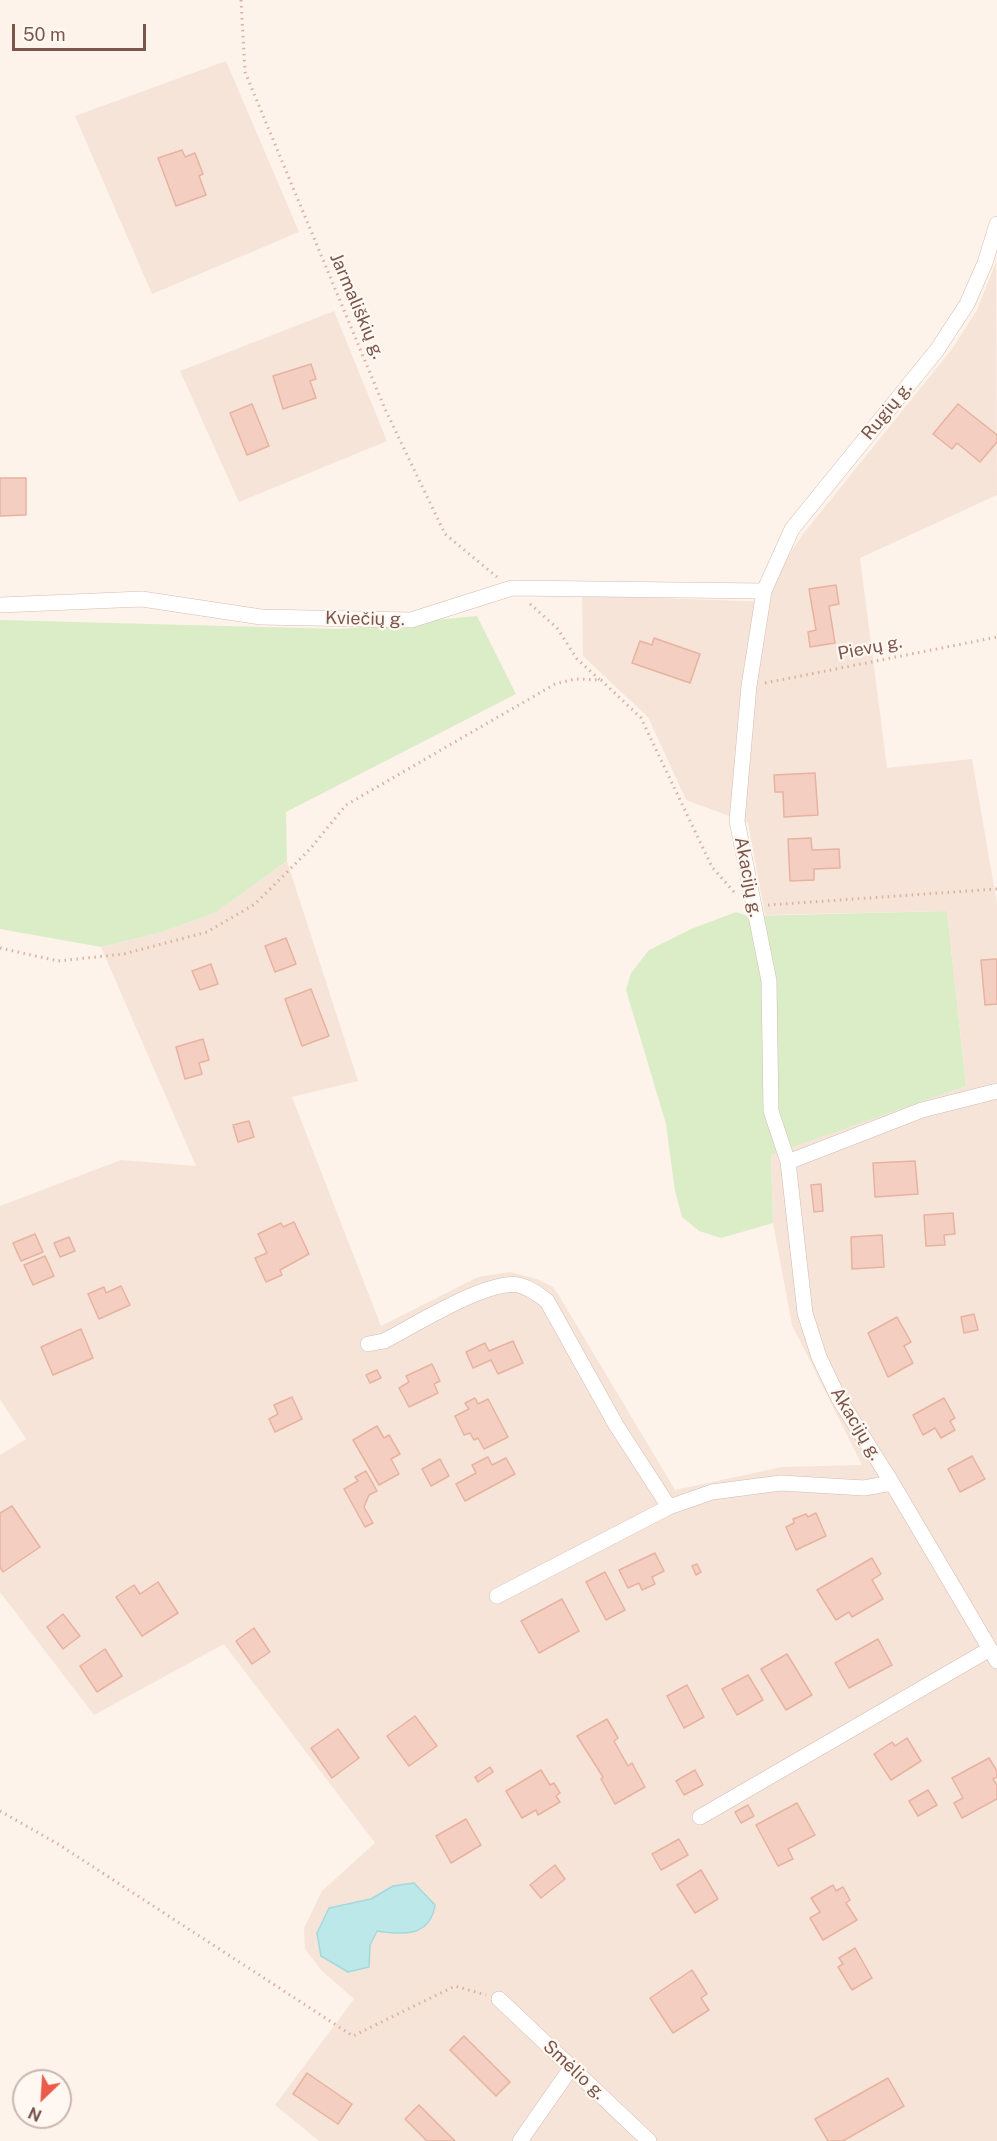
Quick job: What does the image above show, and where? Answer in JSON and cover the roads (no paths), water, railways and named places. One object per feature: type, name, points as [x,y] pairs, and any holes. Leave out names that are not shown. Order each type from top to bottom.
[{"type":"street","name":"Rugių g.","points":[[764,591],[792,529],[937,350],[967,304],[985,263],[997,224]]},
{"type":"street","name":"Kviečių g.","points":[[0,605],[142,599],[261,617],[411,620],[512,588],[764,591]]},
{"type":"street","name":"Akacijų g.","points":[[764,591],[749,686],[737,821],[769,981],[771,1111],[788,1162],[806,1313],[819,1357],[838,1397],[892,1483],[993,1655]]},
{"type":"street","points":[[788,1162],[922,1110],[997,1091]]},
{"type":"street","points":[[368,1344],[384,1341],[485,1289],[518,1285],[534,1291],[547,1301],[616,1425],[669,1507]]},
{"type":"street","points":[[497,1596],[669,1507],[712,1492],[781,1483],[864,1488],[892,1483]]},
{"type":"street","points":[[700,1817],[993,1655]]},
{"type":"street","name":"Smėlio g.","points":[[499,2000],[649,2141]]},
{"type":"street","points":[[520,2141],[571,2068]]},
{"type":"water","points":[[414,1883],[435,1905],[432,1915],[421,1928],[405,1933],[377,1931],[370,1945],[369,1967],[348,1972],[321,1956],[317,1933],[329,1908],[371,1899],[393,1886]]}]
